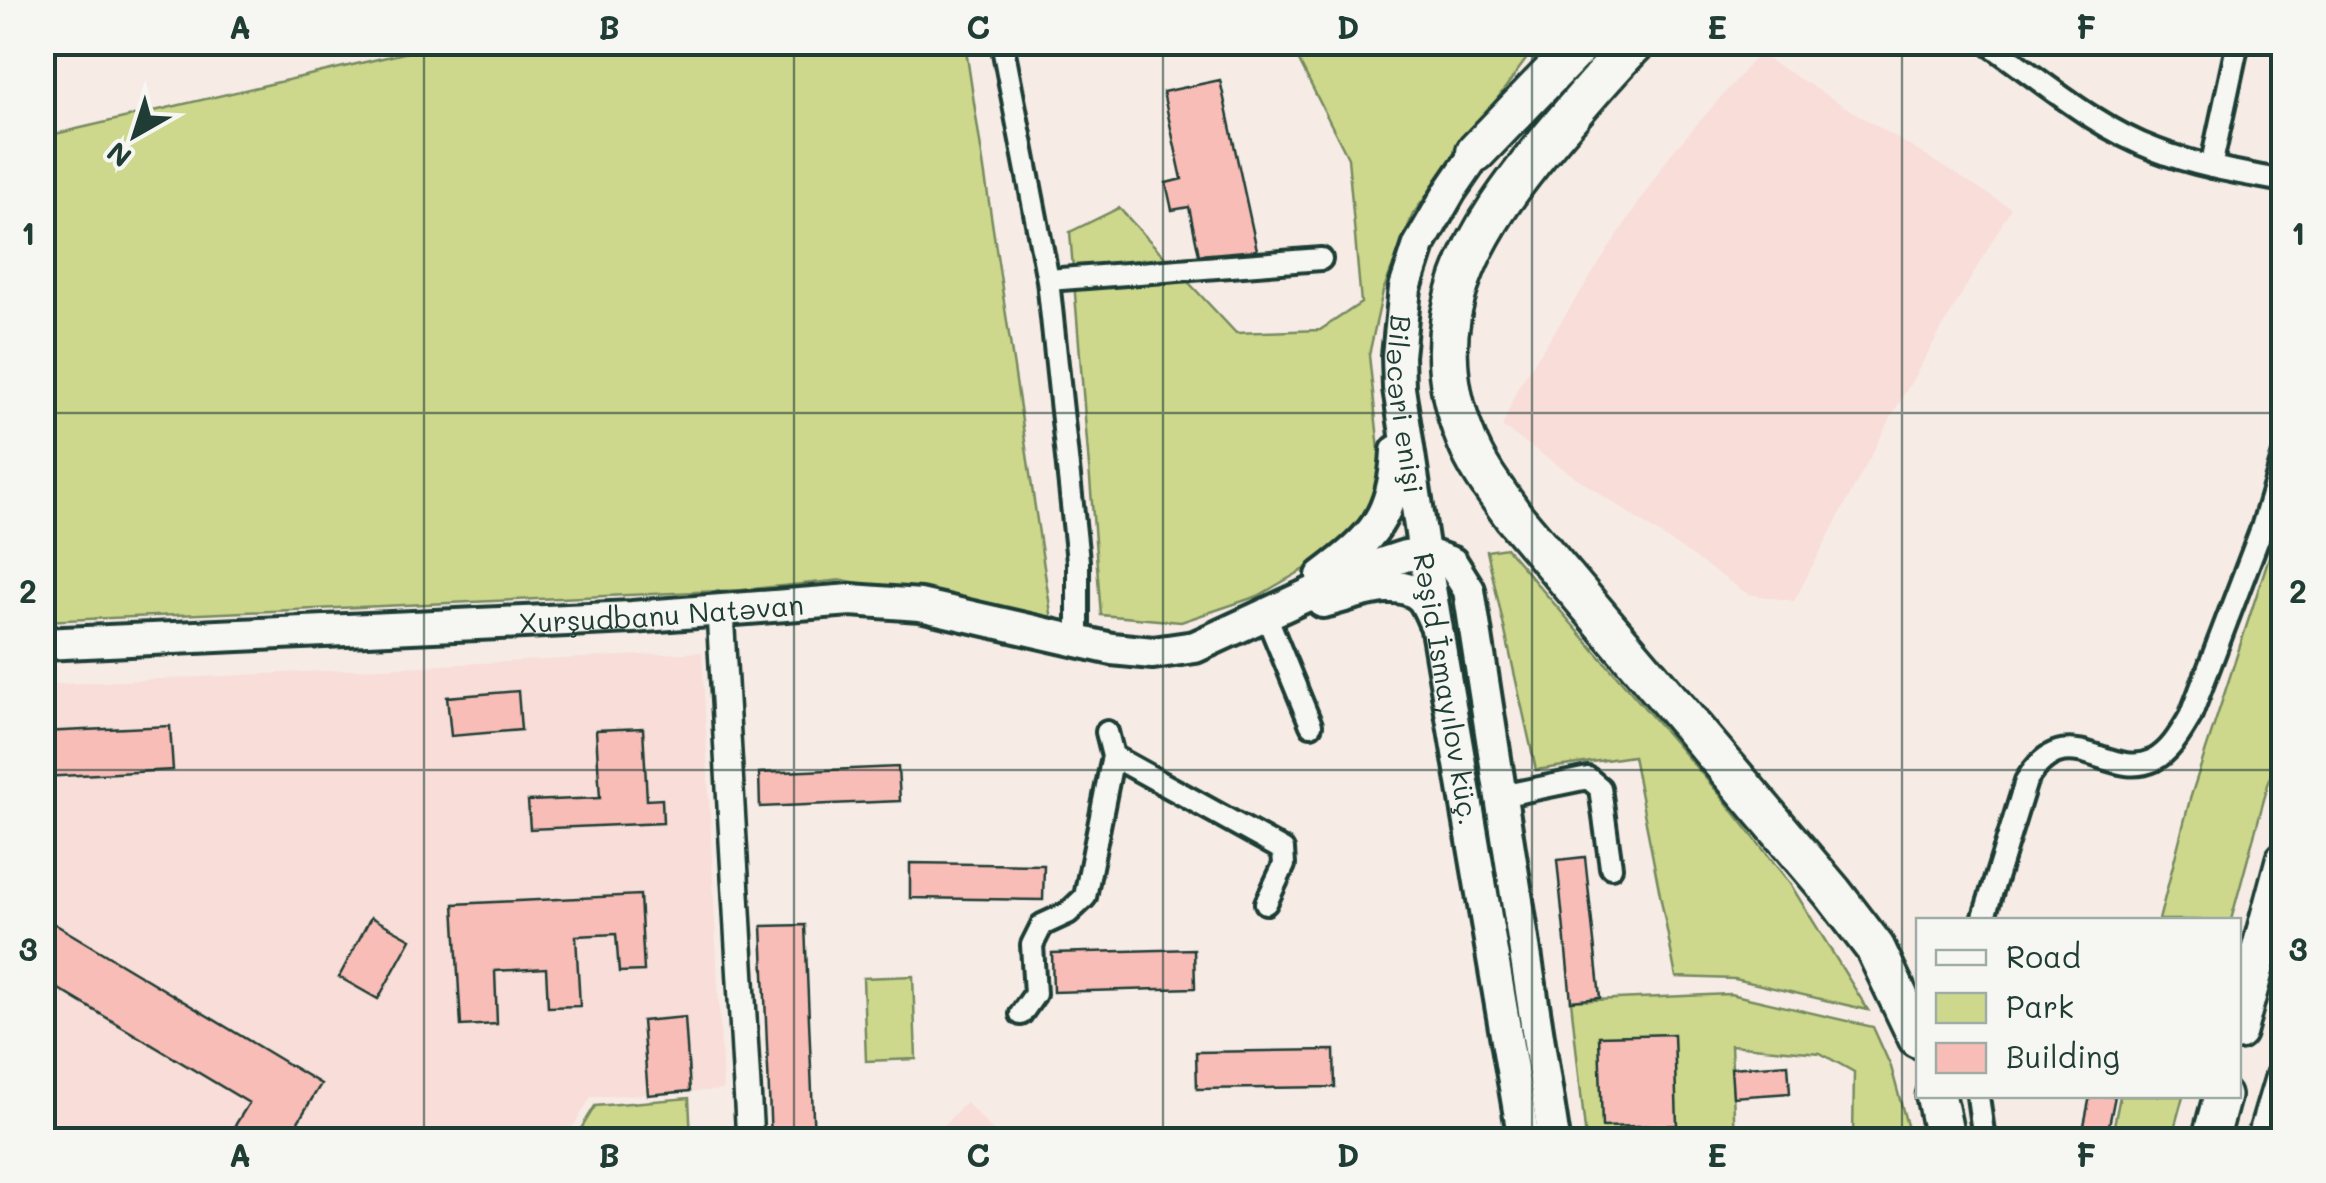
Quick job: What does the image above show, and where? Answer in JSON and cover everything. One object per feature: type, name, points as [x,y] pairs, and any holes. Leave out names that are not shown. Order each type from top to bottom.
[{"type":"highway","points":[[1476,152],[1582,42]]},
{"type":"highway","points":[[1636,42],[1530,162],[1491,213],[1473,246],[1458,282],[1450,323],[1448,365],[1454,402],[1466,441],[1514,518],[1832,892],[1875,948],[1916,1034]]},
{"type":"highway","points":[[2241,1021],[2284,860]]},
{"type":"highway","points":[[2266,1140],[2284,1076]]},
{"type":"highway","points":[[1936,1098],[1944,1140]]},
{"type":"highway","points":[[2210,1140],[2221,1098]]},
{"type":"main road","name":"Biləcəri enişi","points":[[1424,553],[1399,388],[1399,321],[1405,288],[1420,245],[1476,152],[1558,42]]},
{"type":"main road","points":[[1266,616],[1344,560],[1385,514],[1395,482],[1399,388]]},
{"type":"main road","points":[[1266,616],[1362,570],[1424,553]]},
{"type":"main road","name":"Rəşid İsmayılov küç.","points":[[1524,1140],[1424,553],[1452,563],[1468,590],[1554,1140]]},
{"type":"main road","points":[[1266,616],[1388,587],[1414,593],[1423,600],[1436,624]]},
{"type":"main road","name":"Xurşudbanu Natəvan","points":[[42,644],[720,612],[851,600],[951,610],[1112,649],[1169,652],[1195,647],[1266,616]]},
{"type":"street","points":[[1002,42],[1048,280],[1078,561],[1078,642]]},
{"type":"street","points":[[1986,42],[2116,131],[2154,150],[2211,167],[2284,181]]},
{"type":"street","points":[[2211,167],[2238,42]]},
{"type":"street","points":[[1048,280],[1320,259]]},
{"type":"street","points":[[1984,918],[2026,781],[2037,763],[2051,752],[2070,750],[2135,764],[2154,760],[2174,743],[2190,717],[2210,666],[2262,528],[2284,454]]},
{"type":"street","points":[[720,612],[750,1140]]},
{"type":"street","points":[[1266,616],[1311,725]]},
{"type":"street","points":[[1021,1014],[1034,994],[1032,945],[1042,924],[1068,914],[1084,897],[1113,756],[1107,732]]},
{"type":"street","points":[[1113,756],[1283,850],[1284,865],[1266,903]]},
{"type":"street","points":[[1500,796],[1588,778],[1596,782],[1611,867]]},
{"type":"street","points":[[1978,1098],[1984,1140]]},
{"type":"shaded area","points":[[1759,54],[2011,208],[1894,412],[1794,601],[1748,594],[1502,427],[1517,389],[1670,155]]},
{"type":"shaded area","points":[[702,652],[723,1090],[591,1097],[565,1140],[43,1140],[42,685]]},
{"type":"shaded area","points":[[966,1102],[1001,1140],[930,1140]]},
{"type":"green space","points":[[447,43],[965,43],[1052,620],[843,580],[742,590],[43,621],[42,137]]},
{"type":"green space","points":[[1290,43],[1538,43],[1413,214],[1383,291],[1369,355],[1381,469],[1373,508],[1350,543],[1258,596],[1181,622],[1101,615],[1070,232],[1119,208],[1236,333],[1320,330],[1361,303],[1348,158]]},
{"type":"green space","points":[[2283,514],[2283,730],[2232,918],[2160,918],[2190,799]]},
{"type":"green space","points":[[1506,548],[1721,796],[1789,882],[1868,1010],[1735,979],[1676,977],[1633,756],[1536,770],[1487,551]]},
{"type":"green space","points":[[913,976],[916,1059],[866,1061],[863,978]]},
{"type":"green space","points":[[1730,994],[1873,1027],[1891,1067],[1911,1140],[1853,1140],[1854,1072],[1820,1053],[1731,1045],[1735,1140],[1586,1140],[1571,1001]]},
{"type":"green space","points":[[689,1098],[691,1139],[725,1140],[574,1140],[595,1106]]},
{"type":"green space","points":[[2120,1098],[2182,1098],[2171,1140],[2111,1140]]},
{"type":"building","points":[[1220,80],[1257,250],[1199,255],[1189,207],[1172,210],[1166,183],[1182,179],[1163,92]]},
{"type":"building","points":[[518,691],[521,730],[451,736],[447,697]]},
{"type":"building","points":[[170,726],[173,770],[42,777],[42,732]]},
{"type":"building","points":[[643,728],[647,800],[662,799],[663,823],[530,829],[528,801],[600,798],[596,730]]},
{"type":"building","points":[[898,767],[900,801],[760,807],[759,773]]},
{"type":"building","points":[[1585,857],[1600,998],[1571,1001],[1557,860]]},
{"type":"building","points":[[910,863],[1044,865],[1043,900],[910,898]]},
{"type":"building","points":[[640,895],[644,971],[619,972],[616,934],[576,936],[580,1006],[548,1007],[546,968],[495,971],[497,1024],[461,1026],[454,904]]},
{"type":"building","points":[[371,917],[411,939],[378,999],[339,977]]},
{"type":"building","points":[[48,920],[321,1084],[287,1140],[226,1140],[249,1103],[57,988],[42,1013],[42,929]]},
{"type":"building","points":[[805,925],[814,1140],[771,1140],[762,926]]},
{"type":"building","points":[[1194,949],[1195,988],[1053,992],[1052,953]]},
{"type":"building","points":[[685,1017],[690,1091],[648,1095],[642,1021]]},
{"type":"building","points":[[1674,1034],[1677,1125],[1602,1127],[1599,1036]]},
{"type":"building","points":[[1334,1050],[1335,1087],[1197,1089],[1196,1052]]},
{"type":"building","points":[[1788,1064],[1790,1093],[1733,1097],[1731,1068]]},
{"type":"building","points":[[2090,1098],[2115,1098],[2106,1140],[2081,1140]]}]
